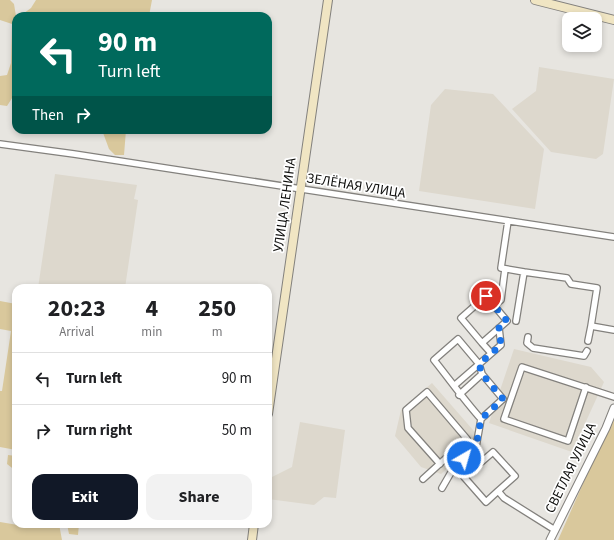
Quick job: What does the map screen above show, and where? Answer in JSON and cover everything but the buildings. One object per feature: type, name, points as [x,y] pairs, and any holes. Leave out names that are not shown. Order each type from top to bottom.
[{"type":"main road","name":"УЛИЦА ЛЕНИНА","points":[[272,386],[328,0]]},
{"type":"main road","points":[[535,0],[614,20]]},
{"type":"main road","points":[[252,540],[254,528]]},
{"type":"street","name":"ЗЕЛЁНАЯ УЛИЦА","points":[[0,144],[614,237]]},
{"type":"street","points":[[508,221],[501,268],[567,278],[571,284],[597,288],[588,341]]},
{"type":"street","points":[[494,305],[501,300],[505,269]]},
{"type":"street","points":[[516,321],[524,272]]},
{"type":"street","points":[[482,343],[507,321],[486,296],[460,318],[482,343],[491,353]]},
{"type":"street","points":[[591,326],[614,330]]},
{"type":"street","points":[[455,385],[501,345],[499,328]]},
{"type":"street","points":[[528,337],[527,343],[533,348],[584,356],[587,351]]},
{"type":"street","points":[[442,488],[453,469],[476,447],[481,419],[503,399],[482,374],[479,364],[458,339],[434,360],[455,385],[459,395],[481,419]]},
{"type":"street","points":[[586,387],[568,441],[504,418],[522,367],[586,387],[614,397]]},
{"type":"street","points":[[459,395],[482,374]]},
{"type":"street","points":[[423,479],[440,464],[467,439],[427,392],[406,410],[408,428],[440,464]]},
{"type":"street","name":"СВЕТЛАЯ УЛИЦА","points":[[550,540],[606,428],[614,408]]},
{"type":"street","points":[[493,452],[515,476],[498,491],[486,502],[464,477],[493,452]]},
{"type":"street","points":[[498,491],[504,498],[555,530]]},
{"type":"shaded area","points":[[0,0],[10,0],[14,4],[15,12],[12,12],[12,24],[0,20]]},
{"type":"shaded area","points":[[36,0],[152,0],[150,12],[26,12],[31,8]]},
{"type":"shaded area","points":[[12,24],[12,98],[7,106],[0,105],[0,76],[7,75],[11,63]]},
{"type":"shaded area","points":[[539,67],[614,79],[603,154],[596,159],[551,152],[512,109],[536,91]]},
{"type":"shaded area","points":[[445,89],[493,94],[544,149],[535,209],[419,191],[431,105]]},
{"type":"shaded area","points":[[103,134],[126,134],[124,155],[115,155],[109,149]]},
{"type":"shaded area","points":[[55,174],[137,185],[134,199],[138,200],[126,284],[39,284]]},
{"type":"shaded area","points":[[0,301],[12,303],[12,449],[0,447],[0,391],[2,391],[11,331],[0,329]]},
{"type":"shaded area","points":[[514,349],[591,367],[604,382],[572,452],[489,423]]},
{"type":"shaded area","points":[[432,383],[480,438],[441,474],[421,467],[395,436],[401,410]]},
{"type":"shaded area","points":[[614,414],[614,540],[558,540]]},
{"type":"shaded area","points":[[300,422],[345,430],[336,498],[324,497],[314,505],[272,500],[272,477],[292,467]]},
{"type":"shaded area","points":[[8,455],[12,456],[12,468],[7,464]]},
{"type":"shaded area","points":[[0,522],[12,524],[12,528],[60,528],[62,540],[0,540]]},
{"type":"shaded area","points":[[68,528],[79,528],[78,535],[69,534]]},
{"type":"route","points":[[464,458],[476,447],[481,419],[503,399],[482,374],[479,364],[501,345],[499,328],[507,321],[486,296]]}]
